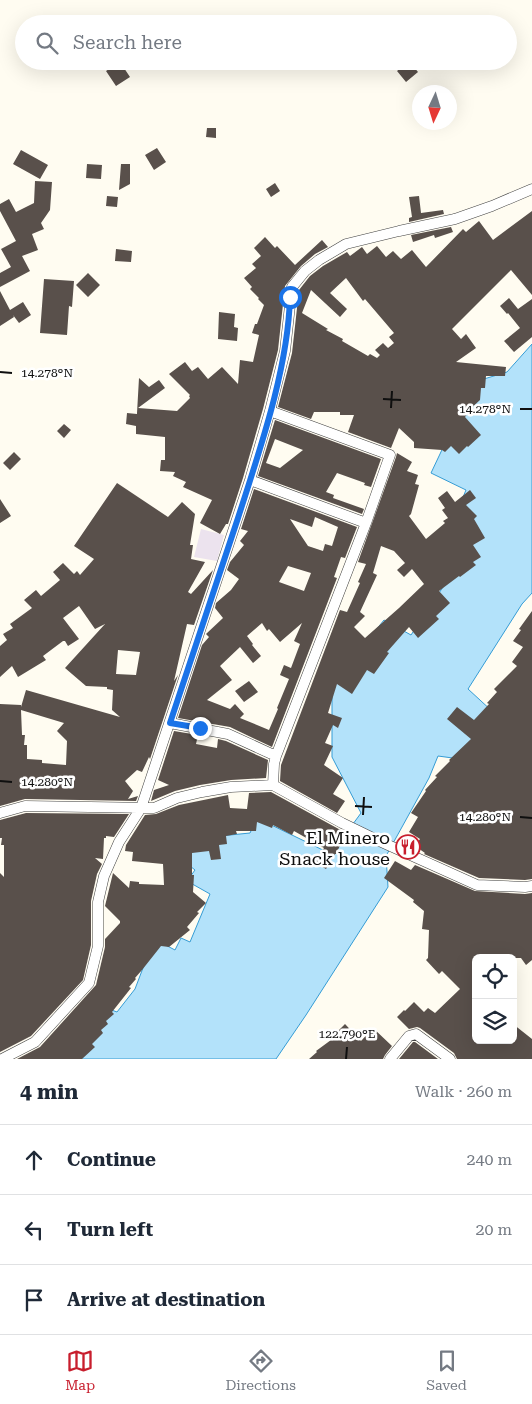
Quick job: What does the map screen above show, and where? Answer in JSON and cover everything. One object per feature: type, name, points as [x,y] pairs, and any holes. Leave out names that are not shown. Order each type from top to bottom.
[{"type":"street","points":[[2,1059],[35,1042],[89,983],[98,946],[98,902],[104,876],[119,842],[141,808],[250,480],[285,351],[292,287],[305,271],[346,244],[456,219],[532,189]]},
{"type":"street","points":[[270,411],[390,455],[366,523],[276,756],[274,785]]},
{"type":"street","points":[[250,480],[366,523]]},
{"type":"street","points":[[170,723],[228,734],[276,756]]},
{"type":"street","points":[[0,813],[25,806],[154,808],[177,798],[202,792],[231,787],[274,785],[342,823],[405,854],[478,885],[532,886]]},
{"type":"street","points":[[390,1059],[409,1036],[416,1034],[448,1059]]},
{"type":"shaded area","points":[[201,529],[224,535],[217,561],[194,557]]},
{"type":"water","points":[[532,344],[532,593],[522,604],[468,689],[493,712],[460,759],[438,756],[429,778],[386,856],[388,887],[276,1059],[77,1059],[109,1009],[117,1012],[135,989],[154,939],[175,950],[181,938],[190,942],[210,894],[187,881],[195,870],[160,842],[250,833],[257,818],[331,854],[361,813],[332,757],[332,684],[384,620],[411,635],[453,572],[458,509],[466,490],[431,473],[474,382],[507,372]]},
{"type":"building","points":[[125,70],[130,77],[116,86],[106,71]]},
{"type":"building","points":[[416,70],[418,72],[406,82],[397,71]]},
{"type":"building","points":[[207,128],[216,128],[216,138],[206,137]]},
{"type":"building","points":[[157,148],[166,162],[154,170],[145,155]]},
{"type":"building","points":[[21,150],[48,165],[40,179],[13,164]]},
{"type":"building","points":[[87,164],[102,165],[101,179],[86,178]]},
{"type":"building","points":[[121,164],[130,164],[130,184],[119,190]]},
{"type":"building","points":[[35,181],[52,182],[50,210],[41,223],[44,229],[32,234],[38,250],[22,256],[30,271],[0,287],[0,273],[11,267],[1,249],[16,241],[0,211],[0,204],[9,199],[16,212],[34,203]]},
{"type":"building","points":[[275,183],[280,191],[271,197],[266,189]]},
{"type":"building","points":[[107,196],[118,197],[117,207],[106,206]]},
{"type":"building","points":[[419,196],[421,213],[443,210],[444,214],[409,222],[409,218],[412,217],[409,197]]},
{"type":"building","points":[[532,211],[532,295],[511,270],[452,329],[461,339],[466,334],[476,348],[456,362],[506,367],[505,376],[486,376],[485,388],[481,388],[480,400],[467,412],[465,417],[481,435],[459,454],[451,446],[445,452],[442,450],[414,448],[414,442],[399,428],[391,448],[348,432],[354,415],[340,415],[340,412],[314,412],[311,419],[278,407],[292,353],[299,290],[310,276],[347,252],[350,256],[362,247],[367,254],[377,246],[386,257],[393,251],[401,259],[412,250],[426,267],[463,229],[466,232],[479,221],[493,240]],"holes":[[[346,278],[363,301],[365,299],[394,333],[389,337],[394,343],[388,348],[383,343],[375,350],[380,355],[377,358],[370,354],[368,356],[342,341],[343,339],[326,330],[328,329],[302,313],[311,290],[340,317],[347,309],[330,293]]]},
{"type":"building","points":[[451,227],[453,232],[435,238],[434,235],[413,242],[411,235]]},
{"type":"building","points":[[265,237],[275,248],[277,246],[295,265],[322,240],[328,247],[315,254],[301,266],[285,286],[278,350],[263,409],[228,524],[226,524],[220,534],[200,523],[212,500],[183,487],[186,482],[173,476],[175,472],[160,471],[161,460],[165,460],[165,437],[136,434],[136,426],[126,424],[127,413],[137,414],[139,378],[149,387],[159,380],[165,388],[138,408],[177,411],[190,398],[190,395],[169,374],[185,362],[192,371],[198,367],[208,379],[222,367],[238,384],[240,360],[253,362],[259,335],[252,333],[264,305],[250,289],[252,287],[244,278],[256,268],[252,264],[261,256],[254,248]]},
{"type":"building","points":[[116,249],[132,251],[131,262],[115,261]]},
{"type":"building","points":[[88,273],[100,285],[88,297],[76,285]]},
{"type":"building","points":[[44,279],[74,281],[72,307],[69,306],[67,335],[40,333]]},
{"type":"building","points":[[0,291],[10,310],[23,302],[31,315],[19,323],[13,315],[14,317],[0,326]]},
{"type":"building","points":[[509,298],[518,309],[532,299],[532,337],[514,352],[504,341],[520,328],[500,306]]},
{"type":"building","points":[[219,312],[235,314],[234,327],[238,328],[237,341],[218,339]]},
{"type":"building","points":[[275,420],[381,459],[371,487],[337,473],[326,492],[334,495],[333,498],[364,509],[362,514],[258,476]],"holes":[[[275,439],[303,450],[280,468],[266,463]]]},
{"type":"building","points":[[64,424],[71,430],[64,438],[57,431]]},
{"type":"building","points":[[14,452],[21,459],[10,470],[3,463]]},
{"type":"building","points":[[397,453],[412,462],[407,471],[418,475],[415,484],[419,485],[409,516],[426,539],[445,523],[443,521],[448,518],[442,510],[445,508],[438,498],[447,491],[455,502],[470,490],[476,498],[466,505],[477,516],[474,519],[485,538],[473,545],[481,557],[473,562],[476,565],[439,591],[450,603],[436,616],[439,619],[418,638],[409,627],[387,652],[389,653],[374,674],[367,670],[352,694],[337,684],[328,713],[342,718],[338,728],[333,725],[325,743],[333,746],[324,765],[343,778],[333,794],[345,801],[337,813],[280,781],[281,765],[340,610],[347,612],[360,583],[358,582],[366,564],[358,562]],"holes":[[[381,546],[394,551],[405,563],[397,570],[404,577],[412,569],[424,584],[365,638],[354,627],[365,616],[360,612],[377,575],[373,573]]]},
{"type":"building","points":[[117,483],[168,517],[182,502],[195,514],[190,545],[193,545],[191,559],[205,562],[188,592],[191,594],[213,570],[194,625],[187,624],[174,681],[178,675],[150,759],[149,757],[142,772],[137,770],[125,781],[133,791],[128,799],[138,796],[136,801],[25,799],[0,806],[0,704],[21,705],[21,707],[26,690],[120,717],[112,710],[113,690],[107,689],[107,687],[86,686],[65,668],[105,624],[95,629],[79,606],[63,618],[79,639],[68,646],[63,641],[43,656],[46,660],[18,677],[12,666],[0,677],[0,646],[7,640],[3,634],[13,628],[10,624],[32,608],[24,600],[36,590],[41,596],[60,580],[53,572],[63,563],[74,574],[77,571],[80,575],[94,559],[74,546]],"holes":[[[118,650],[140,652],[136,675],[116,674]],[[21,710],[64,723],[57,731],[67,741],[66,765],[42,763],[42,760],[27,759],[27,745],[24,745],[25,735],[22,735]]]},
{"type":"building","points":[[254,489],[357,527],[345,558],[341,557],[334,577],[337,578],[272,747],[230,727],[178,718],[202,645],[209,637],[206,634],[223,618],[215,608],[216,603],[231,590],[239,579],[227,570],[230,562],[244,545],[240,541],[248,531],[241,529]],"holes":[[[315,517],[338,527],[332,546],[325,544],[323,551],[308,546],[290,519],[312,527]],[[288,566],[311,573],[304,591],[279,582]],[[262,623],[267,631],[269,629],[280,642],[302,623],[294,641],[300,644],[291,668],[284,665],[280,675],[289,679],[269,730],[240,718],[244,714],[235,704],[230,709],[207,700],[232,680],[220,666],[240,647],[253,663],[261,656],[247,636]]]},
{"type":"building","points":[[0,499],[11,516],[0,523]]},
{"type":"building","points":[[532,611],[532,879],[479,878],[424,854],[415,846],[420,839],[409,832],[418,817],[411,813],[425,790],[437,777],[435,776],[471,739],[447,719],[457,707],[474,720],[489,704],[487,703],[497,692],[494,689],[517,666],[512,662],[523,647],[513,641]]},
{"type":"building","points":[[249,681],[258,692],[244,702],[235,691]]},
{"type":"building","points":[[174,731],[198,735],[196,744],[217,748],[218,739],[268,760],[266,778],[231,780],[200,785],[175,791],[151,801],[154,790],[169,785],[158,780]]},
{"type":"building","points":[[271,792],[346,833],[326,869],[315,863],[324,848],[294,831],[292,835],[273,825],[272,828],[257,822],[256,831],[236,831],[237,834],[226,836],[227,844],[219,845],[221,859],[211,860],[209,851],[192,853],[193,892],[206,903],[187,927],[190,930],[169,947],[161,946],[135,978],[129,987],[131,988],[112,1012],[114,1014],[106,1021],[108,1024],[101,1030],[103,1033],[92,1044],[95,1047],[82,1059],[17,1059],[40,1047],[96,985],[105,947],[105,939],[120,923],[105,906],[113,873],[129,888],[130,881],[139,882],[139,884],[164,885],[163,864],[132,861],[133,852],[125,851],[126,845],[145,815],[156,814],[179,805],[228,795],[230,808],[247,809],[249,793]]},
{"type":"building","points":[[26,813],[129,814],[114,837],[106,836],[104,838],[103,859],[95,858],[102,864],[97,874],[91,901],[91,945],[83,980],[31,1036],[0,1052],[0,873],[4,877],[4,845],[1,845],[0,820]]},
{"type":"building","points":[[395,861],[411,870],[415,865],[475,891],[532,893],[532,960],[526,965],[521,958],[517,958],[517,954],[472,954],[472,1044],[517,1044],[517,1027],[532,1039],[532,1059],[457,1059],[454,1053],[420,1028],[409,1029],[397,1017],[414,1002],[424,1012],[428,1008],[435,1013],[460,989],[442,971],[439,974],[426,960],[428,958],[429,930],[422,929],[424,911],[413,902],[414,900],[384,878]]},
{"type":"building","points":[[345,1024],[361,1041],[373,1028],[392,1046],[383,1059],[309,1059],[331,1040]]},
{"type":"building","points":[[415,1042],[438,1059],[399,1059]]},
{"type":"place","name":"El Minero Snack house","points":[[408,847]]},
{"type":"route","points":[[200,728],[170,723],[250,480],[270,411],[285,351],[290,297]]}]
